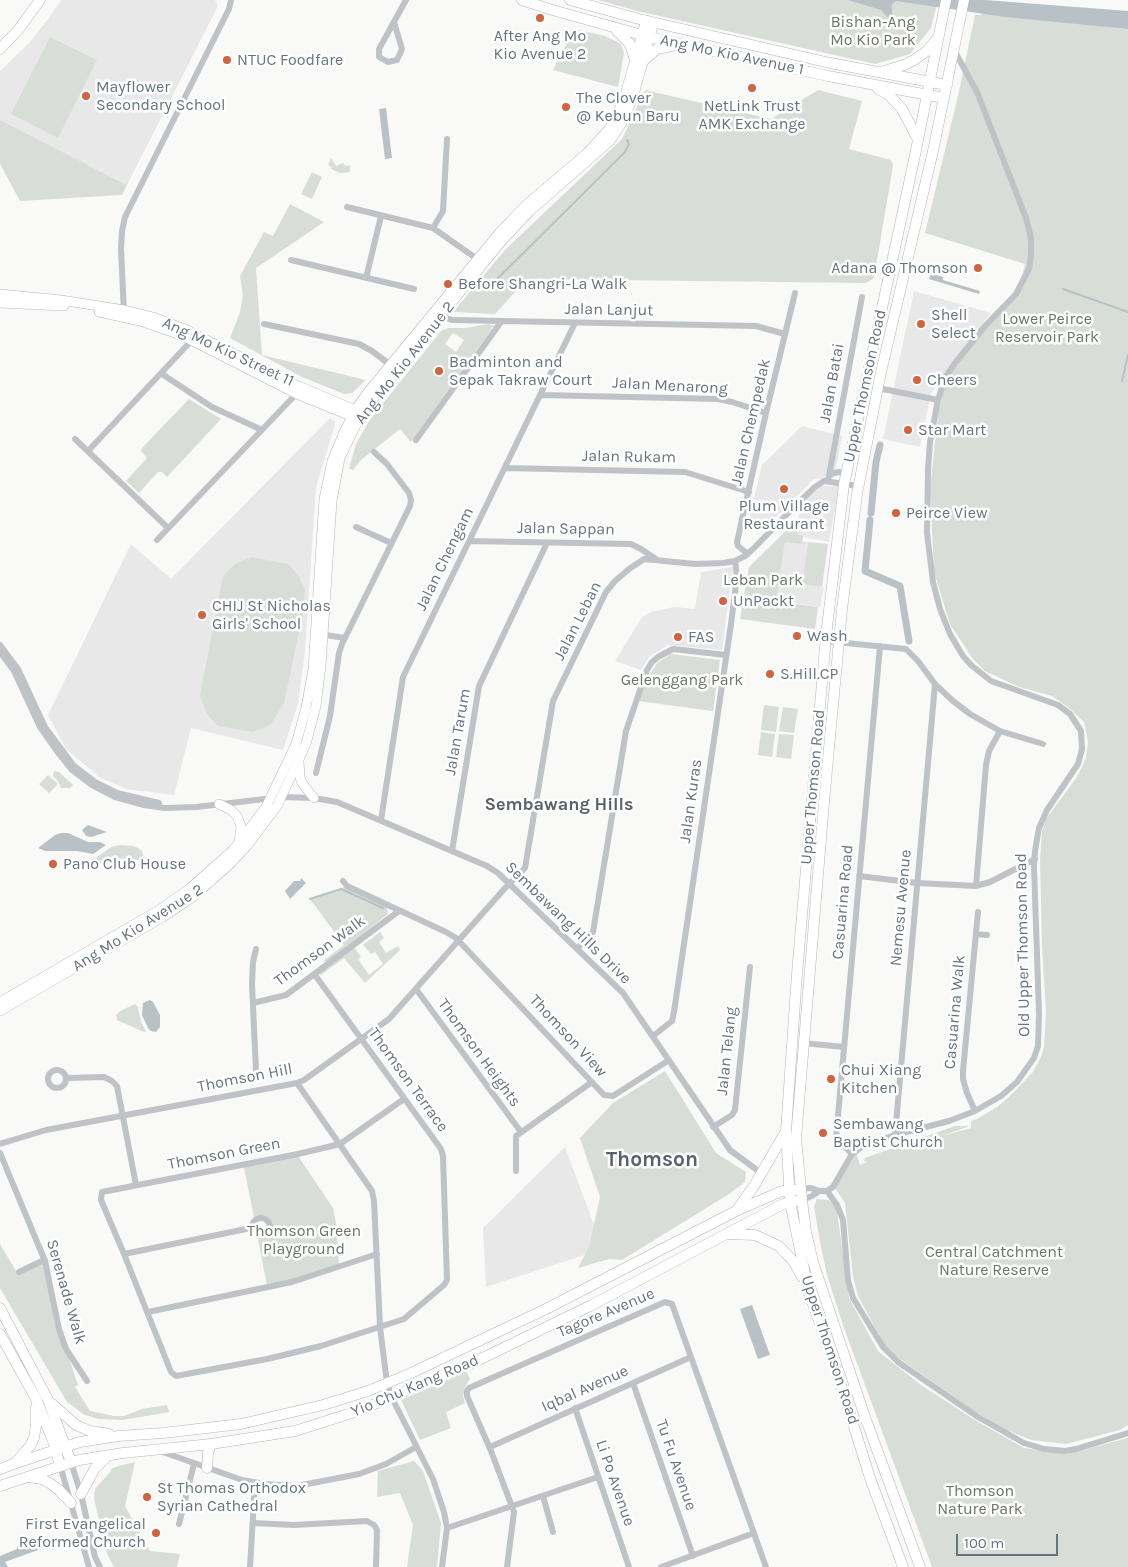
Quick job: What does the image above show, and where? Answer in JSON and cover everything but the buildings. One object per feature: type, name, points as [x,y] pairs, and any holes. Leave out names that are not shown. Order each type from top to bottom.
[{"type":"main road","points":[[0,40],[33,0]]},
{"type":"main road","points":[[0,48],[19,29],[40,0]]},
{"type":"main road","name":"Ang Mo Kio Avenue 1","points":[[522,0],[646,36],[866,84],[944,98]]},
{"type":"main road","name":"Ang Mo Kio Avenue 1","points":[[570,0],[650,21],[877,73],[947,85]]},
{"type":"main road","name":"Upper Thomson Road","points":[[920,1567],[865,1417],[813,1262],[806,1232],[800,1189],[796,1138],[839,642],[858,486],[878,388],[947,85],[964,0]]},
{"type":"main road","name":"Upper Thomson Road","points":[[903,1567],[870,1478],[835,1366],[809,1293],[790,1202],[786,1131],[797,974],[826,641],[832,575],[845,479],[945,5]]},
{"type":"main road","name":"Ang Mo Kio Avenue 2","points":[[0,1002],[169,904],[207,874],[238,843],[258,818],[271,798],[290,760],[309,696],[319,634],[335,485],[340,458],[357,415],[480,261],[498,233],[522,209],[587,153],[609,130],[623,102],[639,60],[650,21]]},
{"type":"main road","points":[[611,26],[628,42],[639,60],[657,49],[682,44]]},
{"type":"main road","points":[[877,73],[914,60],[927,51],[937,38]]},
{"type":"main road","points":[[866,84],[889,95],[896,102],[904,111],[918,140]]},
{"type":"main road","name":"Ang Mo Kio Street 11","points":[[0,294],[61,300],[124,314],[194,338],[261,368],[299,390],[357,415]]},
{"type":"main road","name":"Ang Mo Kio Street 11","points":[[0,303],[57,306],[124,314]]},
{"type":"main road","name":"Ang Mo Kio Avenue 2","points":[[0,1011],[194,896],[228,866],[264,826],[282,797],[306,744],[316,706],[321,665],[319,634]]},
{"type":"main road","points":[[299,761],[302,783],[314,798]]},
{"type":"main road","points":[[219,804],[231,810],[237,816],[241,826],[238,843]]},
{"type":"main road","points":[[797,974],[800,968],[804,967],[807,968],[810,975]]},
{"type":"main road","points":[[736,1211],[754,1186],[786,1131]]},
{"type":"main road","name":"Yio Chu Kang Road","points":[[0,1469],[80,1442],[118,1436],[241,1424],[323,1405],[387,1383],[546,1309],[736,1211],[782,1191],[800,1189]]},
{"type":"main road","name":"Yio Chu Kang Road","points":[[0,1486],[65,1464],[109,1455],[211,1444],[295,1431],[358,1411],[464,1367],[581,1311],[783,1204],[802,1200]]},
{"type":"main road","points":[[727,1234],[756,1235],[779,1246],[794,1262],[809,1293]]},
{"type":"main road","points":[[633,1265],[650,1271],[666,1266]]},
{"type":"main road","points":[[0,1308],[48,1400],[65,1464]]},
{"type":"main road","points":[[0,1334],[61,1448]]},
{"type":"main road","points":[[16,1463],[34,1438],[37,1415],[36,1399]]},
{"type":"main road","points":[[48,1400],[76,1425],[90,1431],[118,1436]]},
{"type":"main road","points":[[207,1468],[211,1444]]},
{"type":"main road","points":[[81,1494],[95,1468],[109,1455]]},
{"type":"main road","points":[[28,1477],[42,1479],[51,1484],[71,1503]]},
{"type":"street","points":[[124,314],[121,249],[125,217],[229,9],[231,0]]},
{"type":"street","points":[[394,22],[402,49],[397,60],[388,62],[379,57],[379,49],[406,0]]},
{"type":"street","name":"Old Upper Thomson Road","points":[[827,1191],[836,1184],[852,1154],[864,1145],[872,1141],[949,1121],[976,1111],[1001,1096],[1017,1082],[1034,1058],[1038,1046],[1039,1014],[1034,859],[1039,828],[1047,810],[1078,764],[1083,740],[1081,731],[1070,714],[1058,705],[1000,685],[980,674],[963,656],[950,634],[940,609],[933,582],[927,533],[928,469],[930,442],[938,400],[945,378],[954,363],[985,326],[1016,294],[1029,268],[1031,255],[1026,218],[977,92],[954,50]]},
{"type":"street","points":[[433,228],[443,211],[447,139]]},
{"type":"street","points":[[347,207],[433,228],[480,261]]},
{"type":"street","points":[[366,278],[381,216]]},
{"type":"street","points":[[291,260],[414,289]]},
{"type":"street","name":"Jalan Chempedak","points":[[748,554],[738,546],[737,542],[795,293]]},
{"type":"street","name":"Jalan Batai","points":[[829,477],[862,297]]},
{"type":"street","name":"Jalan Lanjut","points":[[437,314],[452,320],[501,322],[756,326],[785,334]]},
{"type":"street","points":[[416,440],[501,322]]},
{"type":"street","name":"Jalan Chengam","points":[[381,820],[403,677],[576,323]]},
{"type":"street","points":[[264,324],[359,344],[394,367]]},
{"type":"street","points":[[88,451],[194,338]]},
{"type":"street","points":[[162,374],[212,408],[262,430]]},
{"type":"street","name":"Upper Thomson Road","points":[[878,388],[938,400]]},
{"type":"street","points":[[157,540],[299,390]]},
{"type":"street","name":"Jalan Menarong","points":[[541,395],[718,399],[766,413]]},
{"type":"street","points":[[75,439],[168,528]]},
{"type":"street","points":[[316,773],[330,716],[339,653],[410,506],[409,493],[387,464],[374,452]]},
{"type":"street","name":"Jalan Rukam","points":[[504,468],[685,472],[749,492]]},
{"type":"street","points":[[829,477],[839,472],[845,479],[858,486]]},
{"type":"street","points":[[829,477],[845,479]]},
{"type":"street","name":"Jalan Leban","points":[[509,883],[526,864],[553,701],[606,592],[629,568],[644,559],[695,564],[723,564],[735,561],[748,554],[815,486],[829,477]]},
{"type":"street","points":[[356,527],[391,543]]},
{"type":"street","name":"Jalan Sappan","points":[[470,541],[631,544],[658,560]]},
{"type":"street","name":"Jalan Tarum","points":[[452,851],[479,686],[547,543]]},
{"type":"street","name":"Jalan Kuras","points":[[652,1036],[672,1021],[674,1012],[737,576],[735,561]]},
{"type":"street","points":[[319,634],[345,638]]},
{"type":"street","points":[[826,641],[906,649],[918,660],[952,701],[970,714],[1000,731],[1042,744]]},
{"type":"street","points":[[0,646],[18,669],[45,728],[74,766],[95,782],[117,793],[166,804],[169,807]]},
{"type":"street","name":"Casuarina Road","points":[[852,1154],[836,1138],[880,646]]},
{"type":"street","points":[[577,949],[593,932],[626,731],[647,670],[658,657],[673,649],[726,655]]},
{"type":"street","points":[[0,652],[14,671],[40,727],[71,769],[92,786],[116,797],[144,805],[169,807]]},
{"type":"street","name":"Nemesu Avenue","points":[[895,1135],[936,684]]},
{"type":"street","points":[[976,886],[986,765],[990,751],[1000,731]]},
{"type":"street","name":"Sembawang Hills Drive","points":[[169,807],[282,797],[314,798],[337,802],[488,866],[509,883],[623,993],[730,1150],[761,1172]]},
{"type":"street","points":[[859,876],[917,883],[976,886],[990,882],[1034,859]]},
{"type":"street","name":"Thomson Walk","points":[[343,881],[347,886],[446,932],[459,941]]},
{"type":"street","name":"Thomson Hill","points":[[0,1144],[46,1130],[123,1114],[297,1083],[304,1080],[389,1019],[509,883]]},
{"type":"street","name":"Thomson Walk","points":[[253,1003],[286,995],[399,911]]},
{"type":"street","name":"Casuarina Walk","points":[[976,1111],[967,1093],[963,1071],[978,912]]},
{"type":"street","points":[[976,934],[987,935]]},
{"type":"street","name":"Thomson View","points":[[459,941],[604,1095],[613,1096],[669,1060]]},
{"type":"street","name":"Thomson Walk","points":[[256,949],[253,962],[256,1071]]},
{"type":"street","name":"Jalan Telang","points":[[713,1127],[732,1115],[735,1110],[750,967]]},
{"type":"street","name":"Thomson Terrace","points":[[315,975],[360,1040],[441,1149],[443,1156],[447,1280],[444,1285],[404,1320],[380,1327]]},
{"type":"street","name":"Thomson Heights","points":[[416,989],[521,1132],[592,1082]]},
{"type":"street","points":[[803,1043],[844,1047]]},
{"type":"street","points":[[67,1078],[104,1077],[117,1086],[136,1185]]},
{"type":"street","points":[[297,1083],[372,1191],[380,1327],[387,1383],[392,1398],[433,1480],[444,1512],[447,1528],[442,1567]]},
{"type":"street","name":"Thomson Green","points":[[380,1327],[321,1346],[267,1359],[176,1376],[171,1372],[100,1196],[104,1190],[298,1154],[340,1144],[404,1099]]},
{"type":"street","points":[[516,1171],[516,1136],[521,1132]]},
{"type":"street","name":"Serenade Walk","points":[[0,1153],[44,1260],[59,1329],[66,1349],[87,1380]]},
{"type":"street","points":[[800,1189],[811,1188],[827,1191],[837,1205],[843,1220],[848,1280],[854,1298],[883,1347],[898,1362],[978,1417],[1024,1443],[1044,1449],[1065,1451],[1128,1433]]},
{"type":"street","points":[[802,1200],[819,1191]]},
{"type":"street","points":[[124,1254],[251,1228]]},
{"type":"street","points":[[148,1312],[292,1282],[377,1254]]},
{"type":"street","points":[[19,1272],[44,1260]]},
{"type":"street","name":"Tagore Avenue","points":[[507,1567],[514,1512],[490,1447],[467,1396],[469,1388],[665,1302],[672,1304],[766,1567]]},
{"type":"street","name":"Iqbal Avenue","points":[[490,1447],[691,1357]]},
{"type":"street","name":"Tu Fu Avenue","points":[[633,1383],[693,1556]]},
{"type":"street","name":"Li Po Avenue","points":[[575,1408],[629,1567]]},
{"type":"street","points":[[153,1450],[255,1483],[297,1486],[346,1478],[386,1464],[416,1447]]},
{"type":"street","points":[[65,1464],[81,1494],[95,1556],[100,1567]]},
{"type":"street","points":[[65,1464],[71,1503],[89,1567]]},
{"type":"street","points":[[179,1524],[194,1464]]},
{"type":"street","points":[[447,1528],[598,1476]]},
{"type":"street","points":[[250,1567],[255,1483]]},
{"type":"street","points":[[543,1496],[553,1532]]},
{"type":"street","points":[[253,1523],[294,1525],[367,1521],[378,1530],[376,1567]]},
{"type":"street","points":[[661,1567],[754,1533]]},
{"type":"shaded area","name":"Mayflower Secondary School","points":[[61,0],[215,0],[218,6],[127,185],[0,120],[0,71],[29,43]]},
{"type":"shaded area","points":[[848,0],[985,0],[1128,11],[1128,29],[1005,17],[896,1],[892,4],[895,21],[892,22],[881,10]]},
{"type":"shaded area","points":[[386,108],[392,158],[385,159],[379,109]]},
{"type":"shaded area","points":[[931,273],[943,277],[943,280],[980,291],[979,294],[929,279]]},
{"type":"shaded area","points":[[914,291],[991,313],[931,393],[920,447],[883,439]]},
{"type":"shaded area","name":"CHIJ St Nicholas Girls' School","points":[[330,418],[335,422],[335,425],[316,487],[305,651],[298,704],[283,750],[191,728],[174,795],[126,789],[99,777],[66,749],[48,715],[131,544],[171,579]]},
{"type":"shaded area","points":[[802,426],[842,436],[834,478],[814,479],[766,527],[748,524],[762,465]]},
{"type":"shaded area","points":[[822,486],[839,486],[829,542],[798,536],[796,526],[804,500]]},
{"type":"shaded area","points":[[785,541],[808,542],[802,584],[824,587],[820,607],[776,600]]},
{"type":"shaded area","points":[[733,567],[722,650],[668,645],[649,657],[641,670],[615,661],[642,617],[651,612],[674,607],[695,609],[701,572]]},
{"type":"shaded area","points":[[88,825],[107,832],[91,837],[86,836],[82,830]]},
{"type":"shaded area","points":[[68,833],[88,842],[100,842],[106,845],[93,854],[77,851],[45,851],[38,848],[55,835]]},
{"type":"shaded area","points":[[301,878],[306,883],[290,899],[285,891],[294,881],[300,881]]},
{"type":"shaded area","points":[[150,1000],[160,1015],[160,1027],[156,1032],[148,1028],[142,1015],[143,1003]]},
{"type":"shaded area","points":[[565,1147],[603,1249],[486,1287],[483,1228]]},
{"type":"shaded area","points":[[752,1305],[770,1355],[758,1359],[740,1309]]},
{"type":"shaded area","points":[[43,1540],[46,1547],[5,1562],[8,1567],[0,1567],[0,1556],[26,1543],[27,1546]]},
{"type":"green space","name":"Bishan-Ang Mo Kio Park","points":[[598,0],[938,0],[931,28],[910,54],[875,64],[637,11]]},
{"type":"green space","name":"Central Catchment Nature Reserve","points":[[981,13],[1128,29],[1128,1425],[1120,1430],[1066,1444],[1031,1440],[1002,1428],[887,1350],[858,1296],[853,1276],[845,1203],[835,1188],[856,1153],[860,1165],[867,1162],[864,1162],[865,1158],[955,1126],[970,1126],[942,1136],[971,1128],[971,1121],[997,1107],[1033,1072],[1044,1047],[1046,1012],[1040,860],[1042,831],[1046,819],[1077,777],[1086,758],[1088,742],[1084,722],[1068,707],[1052,696],[1019,687],[985,671],[972,658],[950,624],[934,572],[930,490],[938,414],[946,381],[955,363],[1016,291],[1025,264],[925,233],[958,96],[975,15],[981,15]]},
{"type":"green space","points":[[574,29],[605,36],[621,44],[624,53],[618,87],[553,70]]},
{"type":"green space","points":[[50,37],[97,60],[58,138],[11,114]]},
{"type":"green space","points":[[645,90],[771,119],[818,90],[862,101],[849,149],[891,160],[893,166],[874,278],[866,283],[527,279],[495,314],[453,312],[505,250],[622,139]]},
{"type":"green space","points":[[0,120],[127,185],[122,195],[20,201],[0,164]]},
{"type":"green space","points":[[331,158],[336,166],[343,163],[346,166],[350,165],[350,172],[340,173],[331,169],[332,167],[328,165]]},
{"type":"green space","points":[[312,172],[322,177],[312,199],[301,194]]},
{"type":"green space","points":[[290,204],[324,222],[256,268],[262,355],[366,380],[352,393],[344,394],[302,377],[230,338],[240,312],[243,295],[240,276],[264,232],[273,236]]},
{"type":"green space","points":[[489,324],[497,327],[492,327],[411,442],[400,429],[361,460],[353,470],[349,469],[356,444],[369,421],[441,331],[448,328],[465,328]],"holes":[[[453,333],[464,340],[456,352],[445,344]]]},
{"type":"green space","points":[[189,399],[221,419],[167,477],[162,472],[158,472],[139,493],[126,481],[147,458],[141,451],[142,448]]},
{"type":"green space","name":"Leban Park","points":[[795,522],[798,535],[803,536],[802,544],[785,542],[776,601],[818,607],[815,629],[740,619],[749,567]]},
{"type":"green space","points":[[808,542],[828,544],[822,587],[802,584]]},
{"type":"green space","points":[[252,557],[288,564],[298,575],[305,590],[304,608],[284,703],[271,724],[253,732],[218,726],[207,714],[200,696],[223,576],[235,564]]},
{"type":"green space","name":"Gelenggang Park","points":[[671,654],[720,660],[713,711],[638,701],[643,686],[658,662]]},
{"type":"green space","points":[[764,705],[779,707],[776,732],[761,730]]},
{"type":"green space","points":[[783,707],[798,709],[794,733],[779,731]]},
{"type":"green space","points":[[761,732],[775,734],[772,757],[758,755]]},
{"type":"green space","points":[[779,734],[794,735],[791,759],[776,757]]},
{"type":"green space","points":[[54,771],[59,772],[73,785],[70,788],[61,788],[53,776]]},
{"type":"green space","points":[[48,775],[58,784],[49,793],[39,784]]},
{"type":"green space","points":[[120,845],[138,848],[142,851],[144,858],[131,862],[106,865],[96,863],[91,859],[96,858],[111,847]]},
{"type":"green space","points":[[347,886],[385,904],[388,911],[387,915],[328,962],[323,961],[344,945],[310,899]]},
{"type":"green space","points":[[380,932],[384,938],[379,942],[386,953],[398,946],[400,950],[365,983],[344,958],[321,975],[319,973],[354,947],[361,957],[358,959],[369,975],[383,964],[375,952],[371,954],[363,945]]},
{"type":"green space","points":[[135,1004],[138,1007],[141,1022],[146,1031],[144,1032],[117,1020],[116,1015]]},
{"type":"green space","points":[[665,1071],[716,1153],[746,1172],[745,1182],[729,1194],[622,1260],[609,1259],[578,1268],[589,1247],[600,1197],[580,1138],[613,1103]]},
{"type":"green space","name":"Thomson Green Playground","points":[[296,1153],[333,1208],[339,1264],[295,1279],[267,1285],[258,1240],[270,1234],[273,1224],[266,1216],[254,1217],[243,1163]]},
{"type":"green space","name":"Thomson Nature Park","points":[[817,1199],[828,1200],[836,1204],[849,1298],[878,1351],[921,1385],[975,1420],[1024,1448],[1067,1454],[1128,1438],[1128,1567],[932,1567],[844,1328],[827,1275],[814,1206]]},
{"type":"green space","points":[[0,1244],[16,1271],[45,1261],[66,1349],[78,1385],[75,1387],[90,1411],[124,1416],[142,1409],[167,1405],[169,1412],[123,1420],[99,1419],[85,1415],[67,1402],[0,1288]]},
{"type":"green space","points":[[467,1372],[470,1379],[465,1387],[463,1396],[465,1403],[446,1412],[451,1428],[420,1440],[401,1400]]},
{"type":"green space","points":[[414,1461],[423,1471],[441,1523],[437,1567],[407,1567],[413,1525],[400,1493],[377,1497],[378,1471]]},
{"type":"green space","points":[[135,1462],[125,1506],[150,1551],[180,1554],[177,1567],[114,1567],[107,1554],[94,1498],[95,1489],[111,1469]]},
{"type":"waterway","points":[[486,290],[625,152],[629,144],[627,140]]},
{"type":"waterway","points":[[1063,289],[1128,312]]},
{"type":"waterway","points":[[1122,381],[1128,355]]},
{"type":"waterway","points":[[871,513],[876,462],[880,445]]},
{"type":"waterway","points":[[870,520],[865,571],[900,586],[909,641]]},
{"type":"waterway","points":[[310,899],[341,889],[383,908]]},
{"type":"place","name":"After Ang Mo Kio Avenue 2","points":[[540,18]]},
{"type":"place","name":"NTUC Foodfare","points":[[227,60]]},
{"type":"place","name":"NetLink Trust AMK Exchange","points":[[752,88]]},
{"type":"place","name":"Mayflower Secondary School","points":[[86,96]]},
{"type":"place","name":"The Clover @ Kebun Baru","points":[[566,107]]},
{"type":"place","name":"Adana @ Thomson","points":[[978,268]]},
{"type":"place","name":"Before Shangri-La Walk","points":[[448,284]]},
{"type":"place","name":"Shell Select","points":[[921,324]]},
{"type":"place","name":"Badminton and Sepak Takraw Court","points":[[439,371]]},
{"type":"place","name":"Cheers","points":[[917,380]]},
{"type":"place","name":"Star Mart","points":[[908,430]]},
{"type":"place","name":"Plum Village Restaurant","points":[[784,489]]},
{"type":"place","name":"Peirce View","points":[[896,513]]},
{"type":"place","name":"UnPackt","points":[[723,601]]},
{"type":"place","name":"CHIJ St Nicholas Girls' School","points":[[202,615]]},
{"type":"place","name":"Wash","points":[[797,636]]},
{"type":"place","name":"FAS","points":[[678,637]]},
{"type":"place","name":"S.Hill.CP","points":[[770,674]]},
{"type":"place","name":"Pano Club House","points":[[53,864]]},
{"type":"place","name":"Chui Xiang Kitchen","points":[[831,1079]]},
{"type":"place","name":"Sembawang Baptist Church","points":[[823,1133]]},
{"type":"place","name":"St Thomas Orthodox Syrian Cathedral","points":[[147,1497]]},
{"type":"place","name":"First Evangelical Reformed Church","points":[[156,1533]]},
{"type":"district","name":"Sembawang Hills","points":[[559,805]]},
{"type":"district","name":"Thomson","points":[[652,1160]]},
{"type":"park label","name":"Lower Peirce Reservoir Park","points":[[1047,328]]}]
